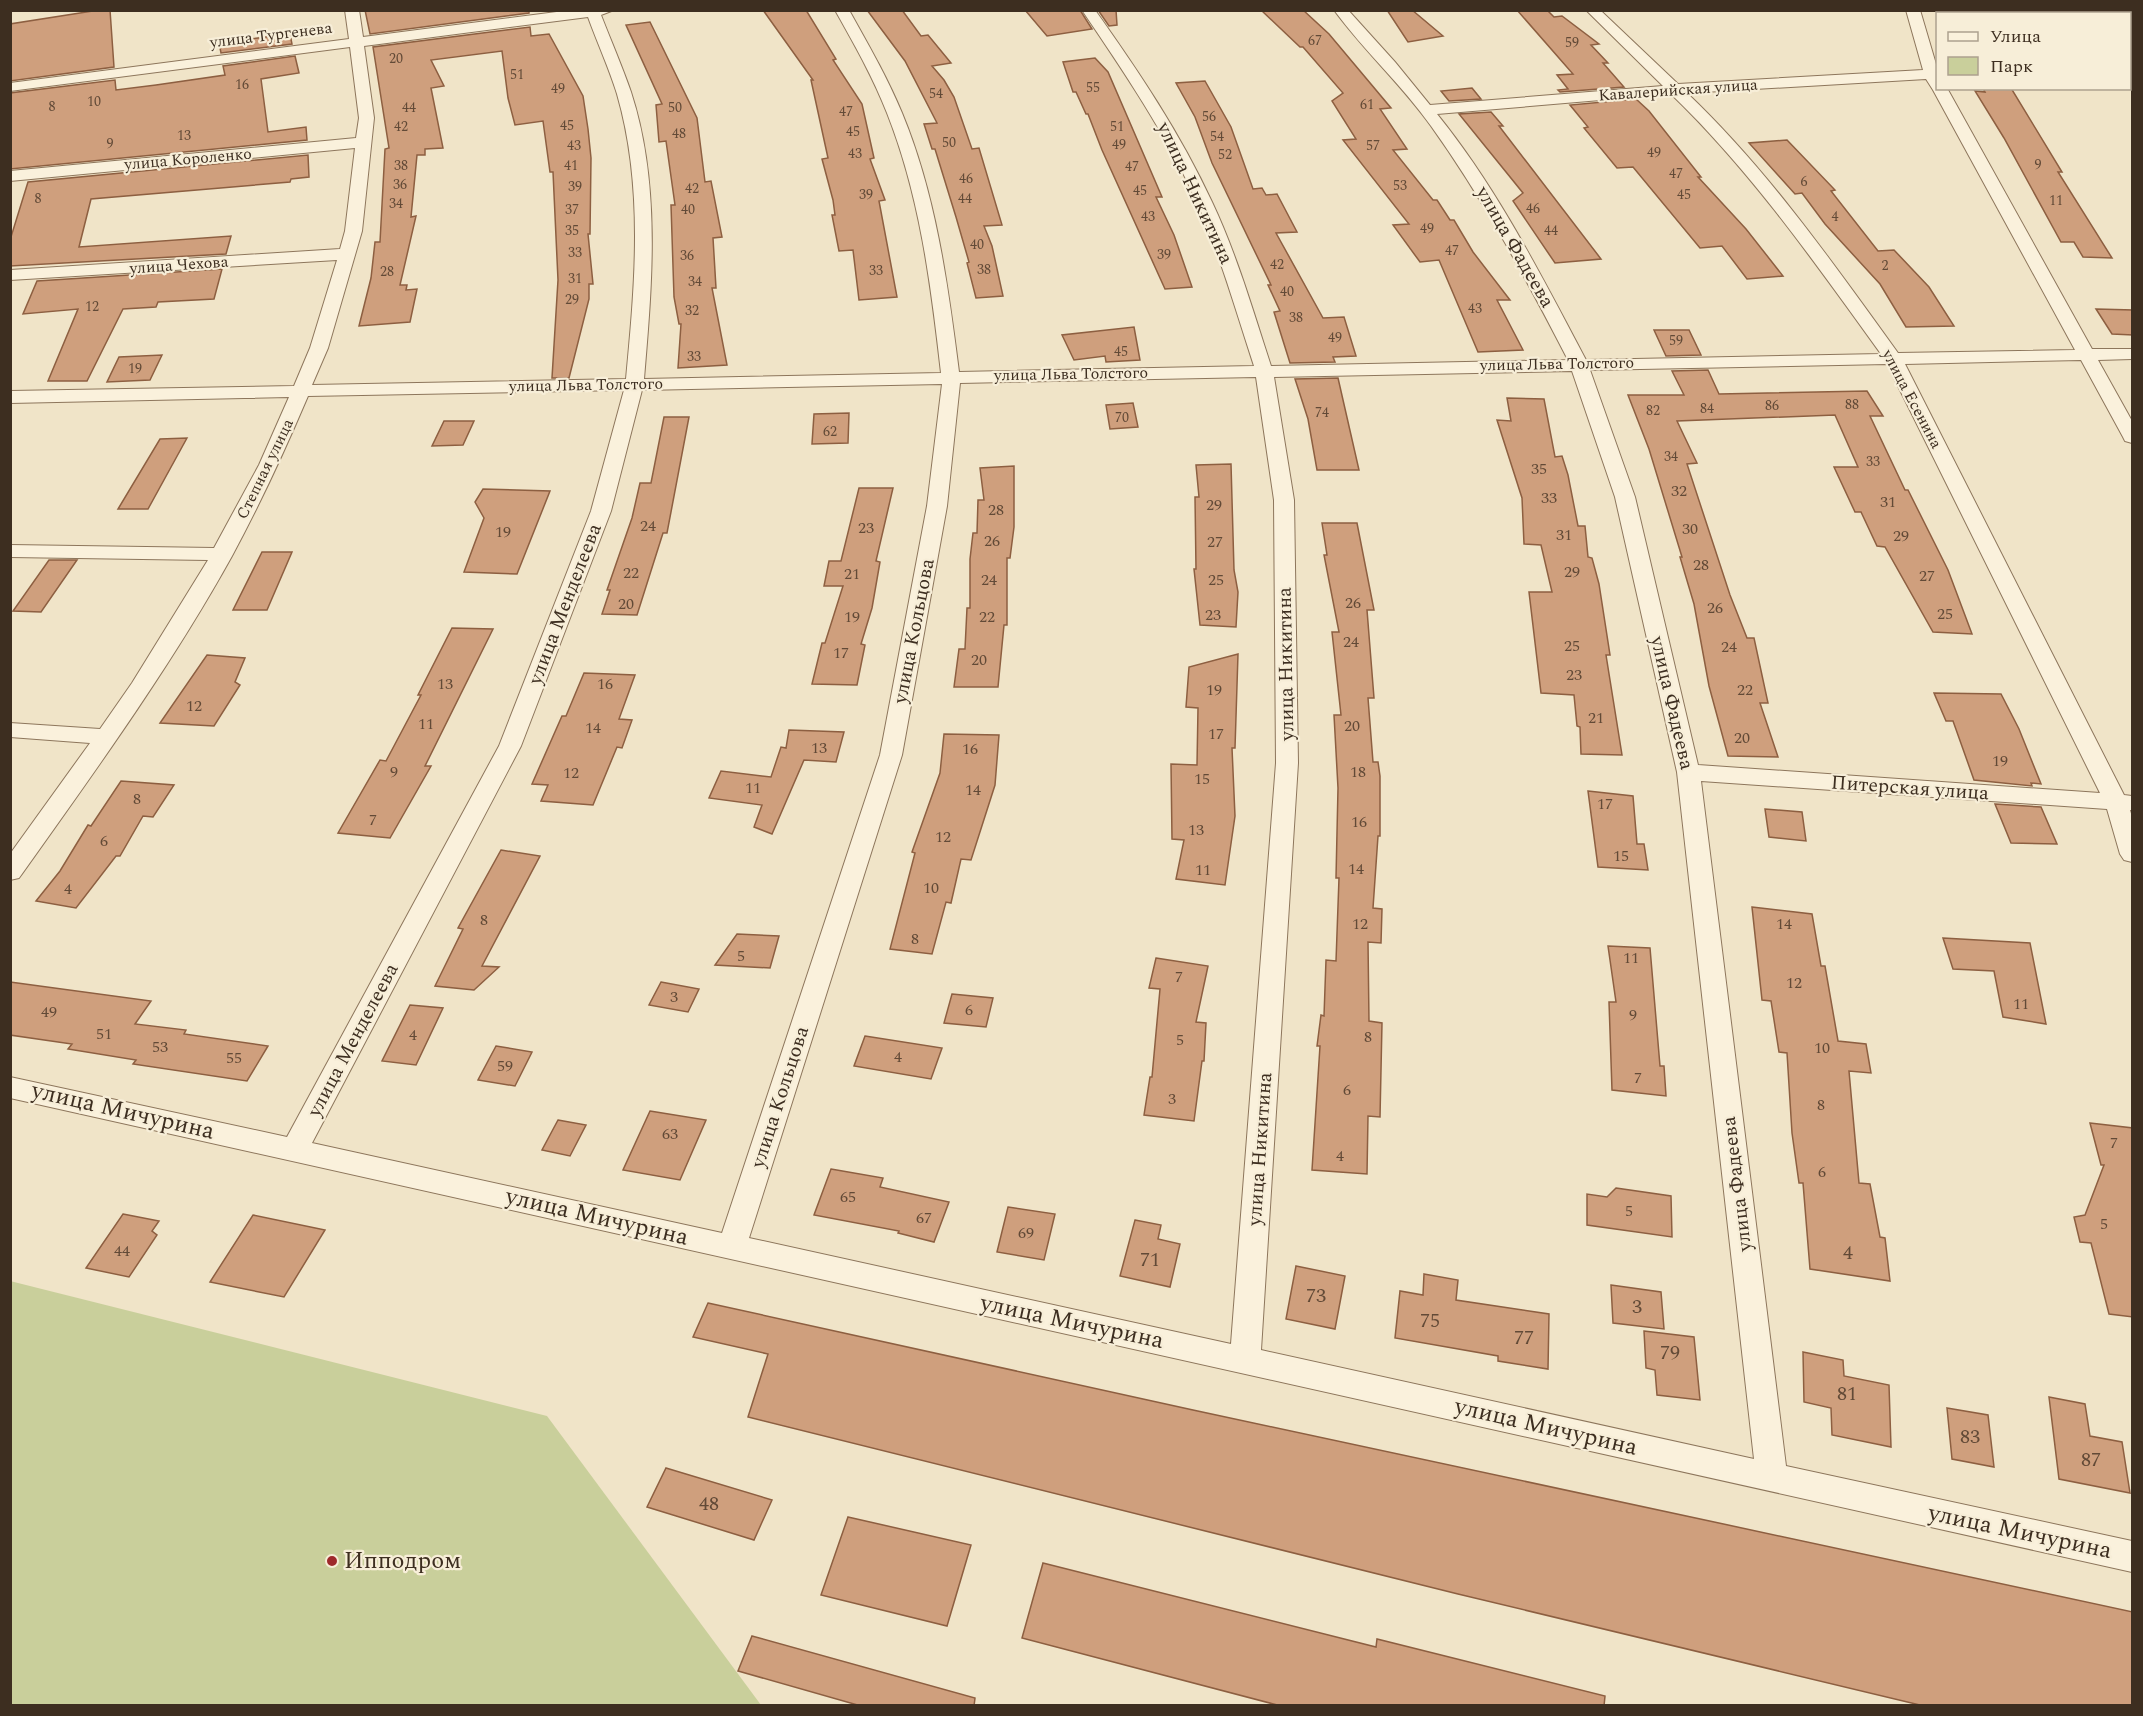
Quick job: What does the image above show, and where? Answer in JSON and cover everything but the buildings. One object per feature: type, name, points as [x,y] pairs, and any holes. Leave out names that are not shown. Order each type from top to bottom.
[{"type":"street","name":"Степная улица","points":[[10,872],[108,737],[160,658],[222,554],[271,461],[302,391],[334,304],[347,254],[362,177],[364,72],[352,10]]},
{"type":"street","name":"улица Кольцова","points":[[732,1247],[891,754],[937,506],[950,377],[939,280],[927,220],[912,165],[895,114],[874,68],[842,10]]},
{"type":"street","name":"улица Никитина","points":[[1088,10],[1145,92],[1195,184],[1231,268],[1264,370],[1284,500],[1287,764],[1245,1360]]},
{"type":"street","name":"улица Фадеева","points":[[1340,10],[1426,110],[1478,182],[1520,250],[1579,364],[1625,497],[1688,772],[1772,1477]]},
{"type":"street","name":"улица Есенина","points":[[1592,10],[1675,89],[1745,165],[1804,237],[1892,357],[2124,803],[2133,854]]},
{"type":"street","points":[[1913,10],[1936,83]]},
{"type":"street","name":"улица Тургенева","points":[[10,87],[600,11]]},
{"type":"street","name":"улица Менделеева","points":[[294,1150],[510,746],[602,511],[634,384],[643,291],[644,235],[641,184],[634,137],[624,93],[610,53],[600,11]]},
{"type":"street","name":"Кавалерийская улица","points":[[1426,110],[1675,89],[1936,83]]},
{"type":"street","points":[[1940,90],[2133,437]]},
{"type":"street","name":"улица Короленко","points":[[10,176],[364,142]]},
{"type":"street","name":"улица Чехова","points":[[10,276],[347,254]]},
{"type":"street","name":"улица Льва Толстого","points":[[10,397],[1892,357],[2133,354]]},
{"type":"street","points":[[10,550],[222,554]]},
{"type":"street","points":[[10,730],[108,737]]},
{"type":"street","name":"Питерская улица","points":[[1688,772],[2124,803]]},
{"type":"street","name":"улица Мичурина","points":[[10,1087],[2133,1557]]},
{"type":"green space","name":"Ипподром","points":[[10,1281],[547,1416],[761,1705],[11,1705]]},
{"type":"place","name":"Ипподром","points":[[332,1561]]}]
